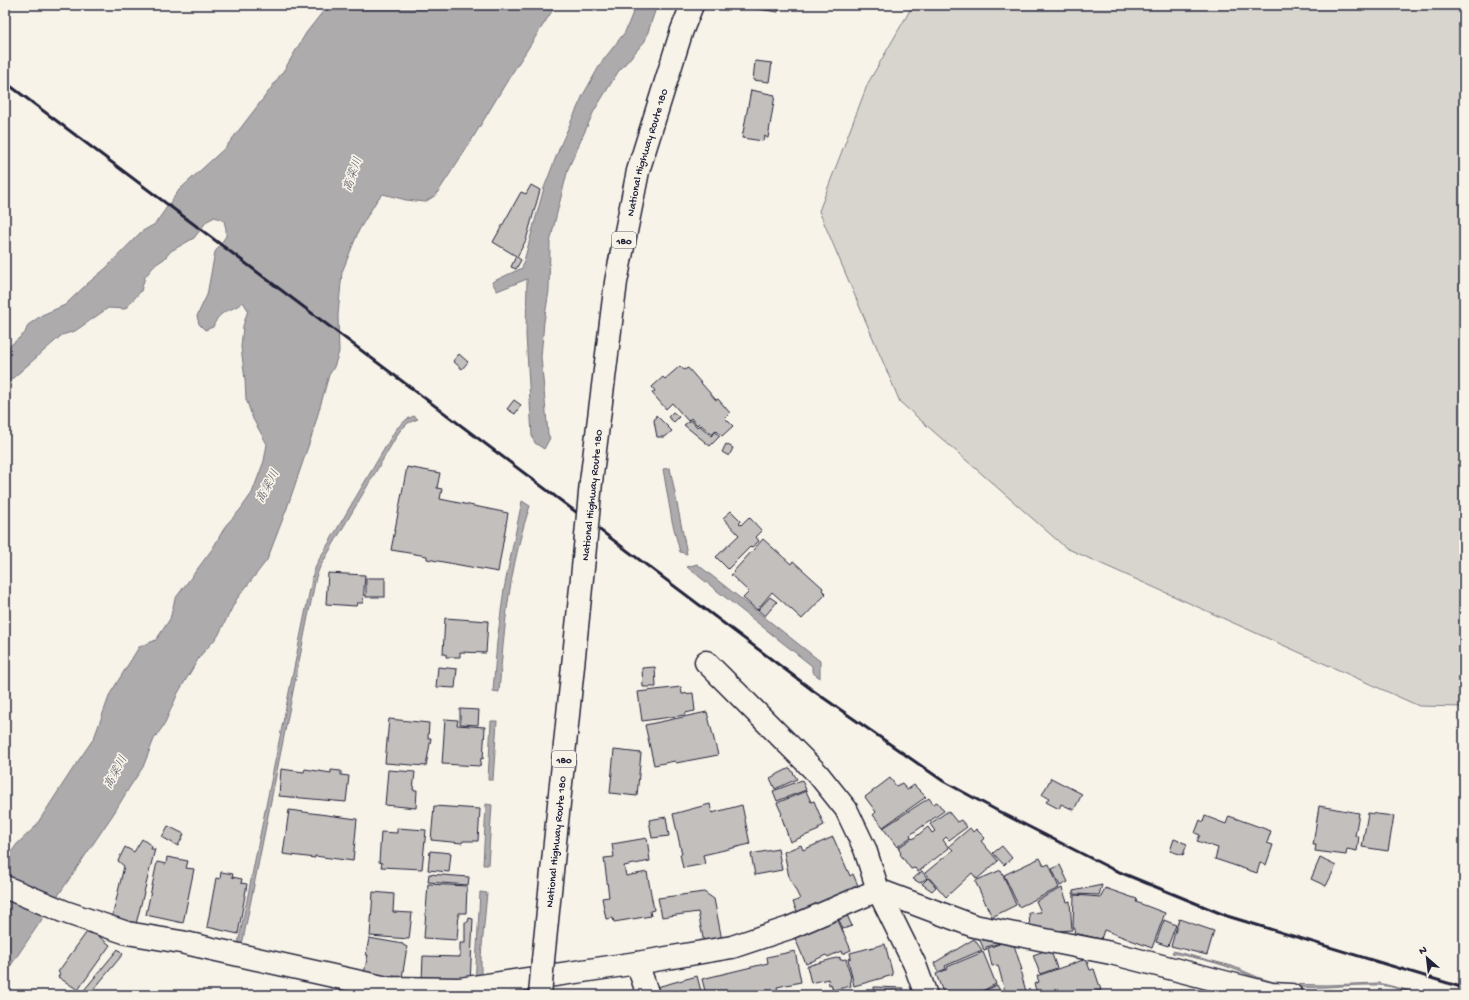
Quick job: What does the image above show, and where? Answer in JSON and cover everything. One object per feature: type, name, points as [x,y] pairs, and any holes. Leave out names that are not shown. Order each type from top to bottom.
[{"type":"main road","name":"National Highway Route 180","points":[[540,995],[591,482],[616,282],[638,171],[682,30],[692,5]]},
{"type":"main road","points":[[706,662],[818,774],[846,809],[865,849],[878,890],[915,965],[926,995]]},
{"type":"main road","points":[[5,887],[65,912],[128,933],[181,942],[387,988],[460,989],[637,963],[732,947],[789,928],[878,890],[974,926],[1111,953],[1271,994],[1291,995]]},
{"type":"main road","points":[[637,963],[648,995]]},
{"type":"shaded area","points":[[913,5],[1464,5],[1464,707],[1419,706],[1066,548],[900,402],[819,211],[868,83]]},
{"type":"water","name":"高梁川","points":[[328,5],[556,5],[436,195],[425,202],[406,200],[383,194],[377,200],[359,230],[342,272],[338,315],[339,352],[334,367],[329,375],[312,435],[287,508],[267,560],[236,600],[218,636],[200,656],[178,693],[164,725],[154,739],[143,767],[114,813],[5,974],[5,861],[17,844],[35,827],[94,738],[110,694],[139,647],[156,640],[170,619],[175,599],[213,548],[226,525],[240,510],[252,493],[264,461],[267,444],[253,419],[246,399],[241,347],[243,326],[248,310],[243,302],[222,314],[213,327],[205,330],[199,324],[197,316],[207,295],[215,252],[226,236],[224,221],[215,217],[207,221],[194,238],[171,251],[164,259],[155,265],[145,277],[141,291],[125,309],[108,308],[75,331],[62,335],[5,385],[5,350],[25,333],[28,325],[42,315],[65,305],[105,269],[141,232],[155,224],[179,190],[226,147],[269,91],[286,67],[306,33]]},
{"type":"water","points":[[636,5],[657,5],[645,41],[618,72],[594,111],[568,169],[550,243],[549,291],[544,322],[541,357],[548,434],[550,438],[544,449],[535,443],[532,436],[526,335],[527,279],[497,291],[492,282],[522,268],[544,188],[561,144],[583,95],[601,63],[625,32]]},
{"type":"water","points":[[414,416],[418,419],[408,423],[399,432],[320,567],[316,577],[242,945],[238,944],[313,574],[317,563],[396,429],[407,419]]},
{"type":"water","points":[[670,468],[687,554],[680,552],[672,521],[663,469]]},
{"type":"water","points":[[522,501],[530,506],[520,539],[511,580],[499,692],[493,691],[497,642],[504,589]]},
{"type":"water","points":[[697,564],[820,661],[820,678],[812,672],[812,666],[687,567]]},
{"type":"water","points":[[491,721],[497,721],[493,780],[488,780]]},
{"type":"water","points":[[486,804],[492,805],[488,865],[483,865]]},
{"type":"water","points":[[480,892],[487,893],[481,957],[481,984],[475,984]]},
{"type":"water","points":[[1173,951],[1232,966],[1260,978],[1281,984],[1326,985],[1379,983],[1427,995],[1421,995],[1383,985],[1292,987],[1274,984],[1217,963],[1172,953]]},
{"type":"building","points":[[752,5],[779,5],[778,12],[752,8]]},
{"type":"building","points":[[755,61],[772,63],[769,82],[753,80]]},
{"type":"building","points":[[751,90],[775,95],[768,138],[764,136],[763,141],[742,138]]},
{"type":"building","points":[[531,185],[540,190],[526,240],[517,257],[521,260],[516,269],[511,267],[516,256],[493,242],[521,192],[526,194]]},
{"type":"building","points":[[459,354],[468,362],[462,369],[453,361]]},
{"type":"building","points":[[680,366],[684,370],[688,368],[716,400],[718,399],[730,413],[725,418],[733,426],[722,436],[716,430],[711,434],[699,423],[697,425],[691,418],[688,421],[672,403],[666,409],[652,393],[655,391],[652,387],[663,377],[665,379]]},
{"type":"building","points":[[514,400],[521,405],[515,414],[507,409]]},
{"type":"building","points":[[673,412],[679,417],[674,422],[668,417]]},
{"type":"building","points":[[656,415],[672,431],[665,437],[657,437],[654,421]]},
{"type":"building","points":[[691,420],[697,427],[699,425],[711,436],[715,432],[720,436],[710,446],[684,425]]},
{"type":"building","points":[[726,444],[733,448],[729,456],[722,452]]},
{"type":"building","points":[[407,467],[440,473],[437,488],[442,489],[440,499],[508,513],[498,572],[427,559],[427,556],[391,550]]},
{"type":"building","points":[[731,511],[741,521],[739,524],[741,525],[749,517],[762,531],[756,537],[759,541],[751,548],[750,547],[728,569],[716,557],[739,535],[723,518]]},
{"type":"building","points":[[763,539],[791,564],[793,561],[823,588],[822,590],[826,594],[802,619],[772,592],[757,610],[743,598],[749,592],[731,575]]},
{"type":"building","points":[[328,573],[365,575],[363,603],[357,603],[356,606],[326,604]]},
{"type":"building","points":[[366,578],[385,578],[385,597],[366,597]]},
{"type":"building","points":[[770,597],[777,602],[765,616],[758,610]]},
{"type":"building","points":[[445,618],[488,621],[486,653],[460,652],[460,657],[446,657],[446,654],[443,654]]},
{"type":"building","points":[[438,667],[457,669],[455,688],[436,687]]},
{"type":"building","points":[[655,667],[656,687],[643,687],[642,668]]},
{"type":"building","points":[[681,687],[682,694],[693,693],[695,711],[685,713],[685,715],[642,721],[638,692]]},
{"type":"building","points":[[460,709],[479,710],[478,725],[460,724]]},
{"type":"building","points":[[707,712],[718,755],[676,763],[675,761],[654,765],[645,725]]},
{"type":"building","points":[[389,719],[429,723],[428,738],[431,738],[426,766],[385,763]]},
{"type":"building","points":[[445,719],[458,720],[457,725],[485,727],[483,759],[481,758],[480,766],[442,764]]},
{"type":"building","points":[[614,750],[641,753],[637,796],[610,793]]},
{"type":"building","points":[[790,768],[797,779],[775,789],[770,778]]},
{"type":"building","points":[[281,769],[304,772],[305,769],[331,773],[331,770],[341,771],[341,775],[349,776],[346,802],[279,796]]},
{"type":"building","points":[[388,770],[415,772],[413,790],[417,790],[416,808],[385,805]]},
{"type":"building","points":[[890,778],[896,786],[902,783],[907,790],[914,785],[926,797],[883,827],[873,815],[876,812],[865,797]]},
{"type":"building","points":[[1051,778],[1082,794],[1074,810],[1061,804],[1059,809],[1046,802],[1049,798],[1042,795]]},
{"type":"building","points":[[802,780],[806,790],[777,801],[773,791]]},
{"type":"building","points":[[806,791],[811,802],[814,801],[824,825],[818,828],[819,830],[790,842],[781,815],[782,814],[777,803]]},
{"type":"building","points":[[929,798],[933,804],[937,802],[944,811],[910,835],[911,837],[897,847],[883,828]]},
{"type":"building","points":[[710,804],[712,813],[742,805],[750,844],[703,855],[705,864],[683,868],[680,854],[682,854],[673,814]]},
{"type":"building","points":[[434,806],[480,809],[478,841],[463,841],[462,843],[431,840]]},
{"type":"building","points":[[1319,806],[1359,813],[1355,836],[1359,836],[1357,851],[1347,849],[1346,855],[1315,851],[1316,845],[1313,845]]},
{"type":"building","points":[[289,810],[357,819],[353,861],[283,854]]},
{"type":"building","points":[[948,811],[957,822],[961,820],[967,827],[949,840],[946,837],[943,840],[949,848],[918,872],[915,868],[911,869],[900,854],[901,853],[898,848],[912,838],[913,839],[928,827],[932,833],[935,831],[930,824]]},
{"type":"building","points":[[1368,813],[1394,816],[1388,851],[1362,847]]},
{"type":"building","points":[[1205,816],[1226,824],[1229,816],[1271,831],[1267,843],[1273,845],[1266,865],[1260,863],[1257,873],[1215,859],[1218,848],[1197,841],[1200,835],[1195,833],[1200,820],[1203,822]]},
{"type":"building","points":[[666,817],[669,836],[652,838],[649,820]]},
{"type":"building","points":[[168,826],[184,834],[178,846],[162,837]]},
{"type":"building","points":[[397,828],[426,830],[422,869],[381,867],[382,863],[379,862],[381,832],[397,833]]},
{"type":"building","points":[[970,828],[973,832],[976,829],[985,838],[981,841],[998,861],[977,879],[972,873],[946,897],[925,873],[953,850],[949,846]]},
{"type":"building","points":[[833,837],[850,876],[853,874],[859,888],[798,914],[793,902],[800,899],[789,877],[784,852],[801,845],[803,850]]},
{"type":"building","points":[[647,838],[650,861],[624,866],[626,876],[647,872],[654,910],[650,911],[651,916],[614,922],[613,918],[606,919],[602,898],[609,897],[604,858],[614,857],[612,844]]},
{"type":"building","points":[[142,839],[152,846],[151,849],[155,849],[136,924],[112,918],[124,866],[118,861],[125,847],[134,852]]},
{"type":"building","points":[[1174,839],[1187,844],[1183,855],[1170,851]]},
{"type":"building","points":[[1002,846],[1012,858],[1004,865],[993,853]]},
{"type":"building","points":[[778,849],[782,870],[755,875],[751,854]]},
{"type":"building","points":[[430,851],[451,853],[449,872],[428,870]]},
{"type":"building","points":[[167,857],[188,861],[186,868],[194,869],[183,923],[146,915],[157,862],[166,864]]},
{"type":"building","points":[[1040,858],[1044,866],[1049,864],[1059,888],[1019,907],[1004,875]]},
{"type":"building","points":[[1320,858],[1336,866],[1326,886],[1311,879]]},
{"type":"building","points":[[1060,865],[1068,882],[1060,886],[1052,869]]},
{"type":"building","points":[[1001,870],[1016,905],[992,917],[975,881]]},
{"type":"building","points":[[922,871],[927,878],[920,883],[913,879]]},
{"type":"building","points":[[221,872],[233,874],[232,877],[242,879],[241,883],[247,884],[238,934],[207,927],[216,878],[220,879]]},
{"type":"building","points":[[429,874],[469,877],[468,885],[428,882]]},
{"type":"building","points":[[928,878],[936,887],[932,891],[922,884]]},
{"type":"building","points":[[428,884],[467,886],[466,913],[459,913],[457,940],[424,938]]},
{"type":"building","points":[[1102,885],[1099,895],[1073,894],[1073,891]]},
{"type":"building","points":[[1062,888],[1067,902],[1070,901],[1072,930],[1047,932],[1030,930],[1029,913],[1041,912],[1036,901]]},
{"type":"building","points":[[1105,888],[1137,899],[1136,902],[1165,913],[1152,948],[1104,930],[1101,939],[1074,933],[1074,895],[1101,897]]},
{"type":"building","points":[[373,892],[394,894],[393,912],[412,913],[409,939],[370,936]]},
{"type":"building","points":[[704,892],[714,899],[722,940],[704,943],[698,912],[662,917],[658,898]]},
{"type":"building","points":[[847,915],[852,926],[843,929],[838,918]]},
{"type":"building","points":[[469,918],[473,919],[470,983],[422,980],[423,956],[460,957],[460,943],[465,943],[465,922],[468,922]]},
{"type":"building","points":[[837,918],[851,950],[842,954],[841,951],[828,957],[826,955],[806,964],[794,936]]},
{"type":"building","points":[[1179,919],[1214,931],[1207,955],[1171,946]]},
{"type":"building","points":[[1164,920],[1176,925],[1168,946],[1156,942]]},
{"type":"building","points":[[89,929],[110,945],[78,990],[58,977],[60,974],[58,972]]},
{"type":"building","points":[[369,938],[403,944],[407,947],[402,978],[393,976],[392,978],[364,973],[368,955],[366,955]]},
{"type":"building","points":[[979,938],[1004,942],[986,947],[987,949],[984,950]]},
{"type":"building","points":[[974,939],[982,950],[945,966],[946,969],[938,972],[934,963]]},
{"type":"building","points":[[1010,940],[1011,946],[1014,945],[1022,970],[1020,970],[1027,995],[1006,995],[998,965],[992,966],[988,948]]},
{"type":"building","points":[[885,944],[893,975],[854,986],[848,959],[851,958],[850,953]]},
{"type":"building","points":[[118,949],[123,954],[89,995],[80,995]]},
{"type":"building","points":[[1050,949],[1057,968],[1040,974],[1033,955]]},
{"type":"building","points":[[795,951],[801,982],[777,987],[779,995],[706,995],[702,979],[768,963],[767,957]]},
{"type":"building","points":[[983,952],[996,984],[974,995],[944,995],[936,974],[948,969],[947,967]]},
{"type":"building","points":[[840,957],[840,960],[846,959],[851,978],[851,986],[833,990],[831,984],[829,985],[828,979],[811,983],[807,966]]},
{"type":"building","points":[[1086,959],[1090,970],[1094,969],[1101,990],[1086,995],[1038,995],[1034,984],[1039,982],[1037,976]]},
{"type":"building","points":[[697,976],[702,995],[659,995],[657,987]]},
{"type":"building","points":[[997,985],[1002,995],[981,995],[980,993]]},
{"type":"building","points":[[874,987],[903,988],[903,995],[874,994]]},
{"type":"railway","points":[[5,82],[815,692],[943,781],[998,811],[1112,869],[1227,916],[1464,988]]}]
